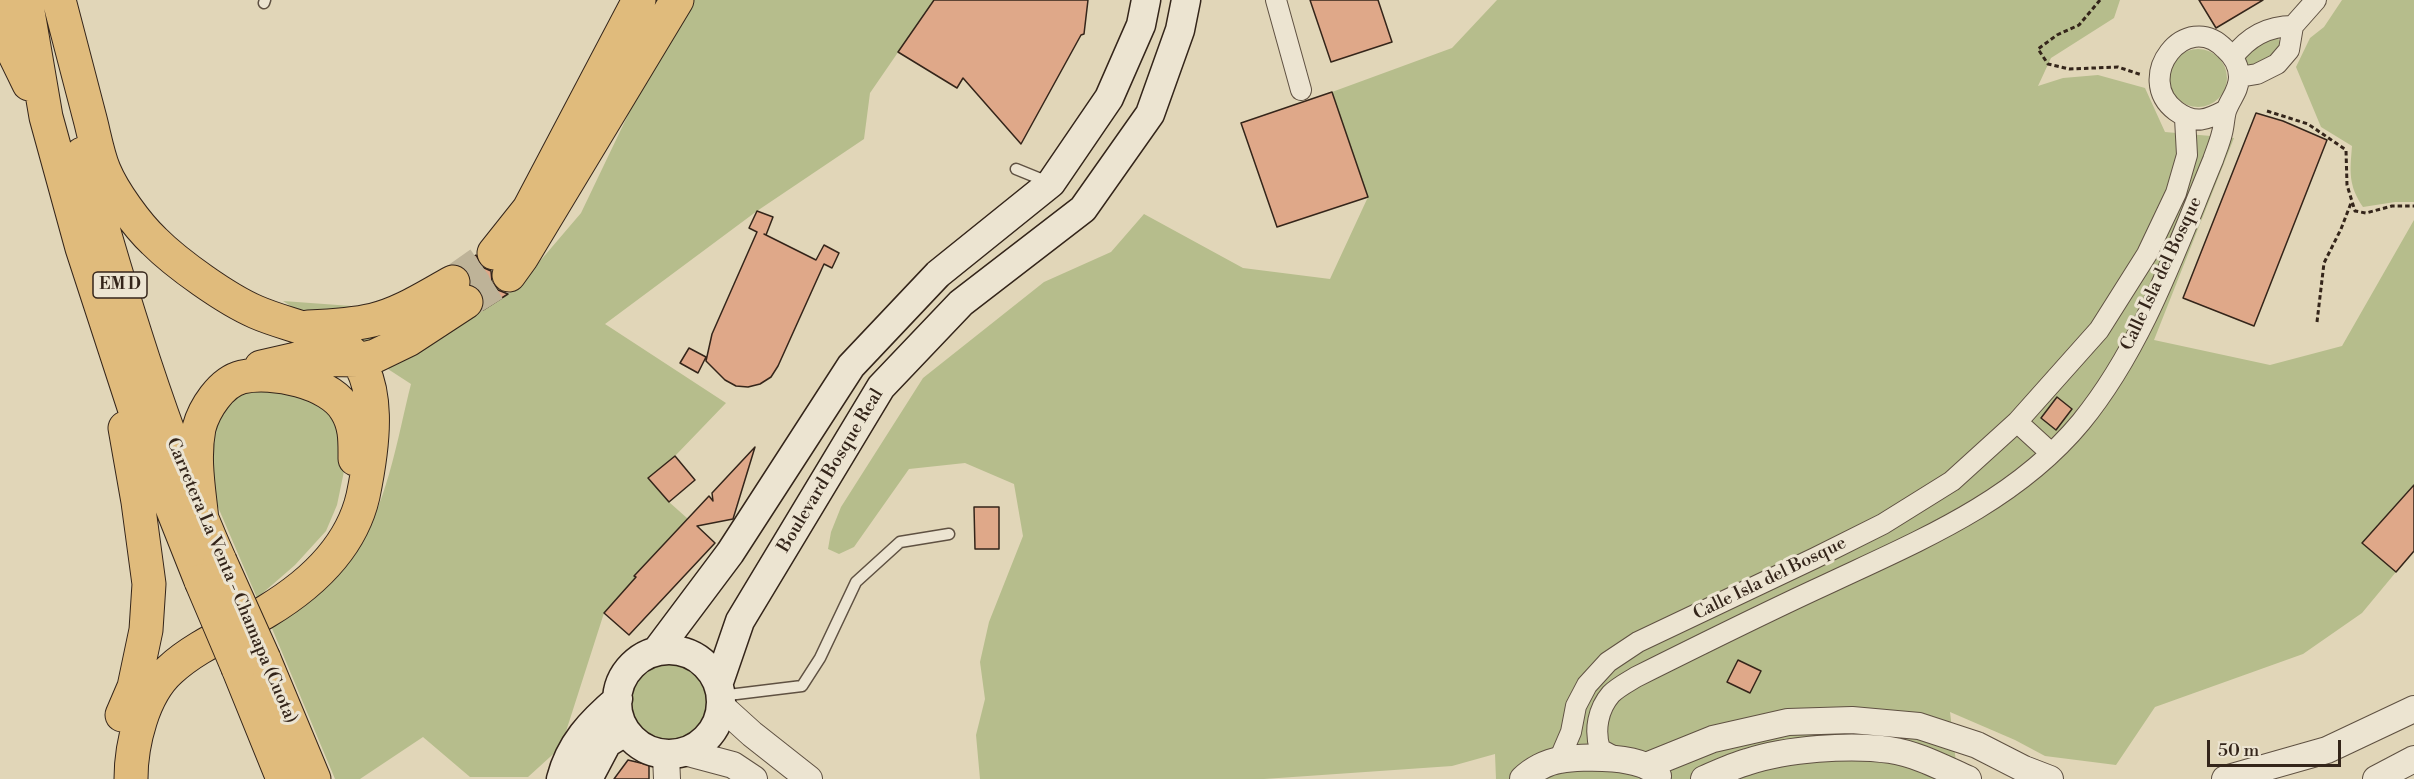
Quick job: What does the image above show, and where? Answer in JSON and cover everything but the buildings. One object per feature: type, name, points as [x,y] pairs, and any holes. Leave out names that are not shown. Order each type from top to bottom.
[{"type":"highway","name":"Carretera La Venta - Chamapa (Cuota)","points":[[26,0],[46,117],[82,248],[143,435],[211,571],[251,664],[314,779]]},
{"type":"highway","name":"Carretera La Venta - Chamapa (Cuota)","points":[[52,0],[56,44],[78,140],[111,260],[177,459],[202,520],[211,571]]},
{"type":"highway","points":[[59,0],[104,171],[127,207],[154,241],[213,287],[254,311],[344,346],[358,360],[366,379],[372,409],[369,460],[361,501],[340,548],[312,581],[266,612],[197,649],[168,671],[147,701],[141,717],[131,779]]},
{"type":"highway","points":[[501,264],[538,213],[657,5]]},
{"type":"highway","points":[[0,11],[10,45],[46,117]]},
{"type":"highway","points":[[297,327],[351,324],[374,320],[459,292],[408,340],[383,383],[372,409]]},
{"type":"highway","points":[[202,520],[195,459],[200,427],[209,404],[226,385],[266,364],[296,359],[358,360],[375,356],[408,340]]},
{"type":"highway","points":[[116,779],[115,738],[123,711],[134,687],[146,630],[148,584],[138,502],[123,417],[117,356]]},
{"type":"highway","points":[[134,687],[166,657],[182,646],[262,601],[301,573],[331,540],[349,507],[355,473],[354,424],[337,397],[320,388],[293,379],[267,376],[241,377]]},
{"type":"highway","name":"Carretera La Venta - Chamapa (Cuota)","points":[[251,664],[283,779]]},
{"type":"main road","name":"Boulevard Bosque Real","points":[[658,649],[730,553],[850,366],[938,274],[1051,183],[1109,98],[1142,25],[1146,0]]},
{"type":"main road","name":"Boulevard Bosque Real","points":[[719,695],[740,621],[881,387],[961,303],[1083,209],[1150,114],[1180,30],[1186,0]]},
{"type":"main road","points":[[658,649],[683,650],[705,663],[719,695],[716,725],[704,742],[674,763],[643,749],[625,732],[619,718],[620,684],[628,668],[642,656],[658,649]]},
{"type":"main road","points":[[561,779],[574,747],[590,723],[618,699]]},
{"type":"main road","points":[[588,779],[607,743],[625,732]]},
{"type":"street","points":[[1276,0],[1301,90]]},
{"type":"street","points":[[2239,77],[2257,74],[2277,64],[2289,50],[2293,26],[2316,0]]},
{"type":"street","points":[[2233,57],[2242,45],[2257,34],[2275,27],[2293,26]]},
{"type":"street","points":[[2196,36],[2218,41],[2233,57],[2239,77],[2236,95],[2226,110],[2207,120],[2185,118],[2167,105],[2159,84],[2162,61],[2176,44],[2196,36]]},
{"type":"street","name":"Calle Isla del Bosque","points":[[1620,760],[1600,749],[1596,736],[1599,716],[1611,694],[1636,676],[1924,539],[1972,513],[2010,489],[2051,453],[2081,422],[2138,336],[2213,159],[2223,132],[2226,110]]},
{"type":"street","name":"Calle Isla del Bosque","points":[[1559,760],[1571,732],[1576,706],[1587,685],[1608,662],[1638,642],[1883,524],[1952,481],[2017,423],[2099,330],[2146,254],[2176,193],[2187,155],[2185,118]]},
{"type":"street","points":[[2017,423],[2051,453]]},
{"type":"street","points":[[719,695],[752,735],[809,779]]},
{"type":"street","points":[[2225,779],[2327,750],[2414,709]]},
{"type":"street","points":[[1523,779],[1542,766],[1559,760],[1600,757],[1620,760],[1653,773],[1713,739],[1788,722],[1852,720],[1919,726],[1977,745],[2024,769],[2050,779]]},
{"type":"street","points":[[1704,779],[1749,761],[1792,752],[1830,748],[1890,750],[1931,762],[1968,779]]},
{"type":"street","points":[[2376,779],[2414,759]]},
{"type":"street","points":[[674,763],[733,765],[754,779]]},
{"type":"lane","points":[[1016,169],[1051,183]]},
{"type":"lane","points":[[719,695],[802,686],[820,658],[856,582],[900,542],[950,534]]},
{"type":"path","points":[[2100,0],[2079,25],[2057,35],[2038,49],[2048,64],[2069,69],[2118,67],[2142,75]]},
{"type":"path","points":[[2267,111],[2308,124],[2346,150],[2347,185],[2355,211],[2366,213],[2392,206],[2414,206]]},
{"type":"path","points":[[2317,322],[2324,263],[2351,203]]},
{"type":"green space","points":[[683,0],[934,0],[870,93],[864,139],[757,211],[605,324],[726,403],[675,456],[649,478],[669,502],[715,543],[629,635],[604,613],[561,747],[528,777],[470,777],[423,737],[360,779],[335,779],[271,626],[331,574],[362,539],[382,497],[411,384],[283,301],[475,315],[517,288],[581,213]]},
{"type":"green space","points":[[1497,0],[2120,0],[2114,18],[2051,58],[2038,86],[2063,78],[2098,75],[2145,88],[2165,132],[2234,138],[2154,340],[2270,365],[2342,346],[2414,220],[2414,485],[2362,543],[2396,572],[2362,613],[2303,654],[2155,707],[2116,765],[2045,756],[2015,740],[1950,712],[1958,779],[1496,779],[1495,754],[1452,766],[1264,779],[980,779],[976,735],[985,699],[980,662],[989,622],[1023,536],[1014,484],[965,463],[909,469],[854,547],[839,554],[828,549],[831,532],[841,507],[923,378],[1044,282],[1111,252],[1144,214],[1243,268],[1330,279],[1368,197],[1332,92],[1452,48]]},
{"type":"green space","points":[[2342,0],[2414,0],[2414,202],[2395,202],[2363,207],[2352,185],[2352,146],[2321,127],[2296,67],[2310,38],[2324,27]]},
{"type":"green space","points":[[2273,36],[2278,38],[2281,44],[2275,52],[2267,59],[2252,66],[2248,67],[2243,63],[2243,57]]},
{"type":"green space","points":[[2198,49],[2209,51],[2222,62],[2227,78],[2225,89],[2214,102],[2198,107],[2187,105],[2174,94],[2169,78],[2171,67],[2182,54]]},
{"type":"green space","points":[[245,384],[333,405],[348,452],[337,505],[326,531],[295,565],[257,598],[215,500],[207,429]]},
{"type":"green space","points":[[659,658],[680,659],[690,665],[697,670],[709,691],[710,708],[704,727],[692,739],[673,747],[656,745],[641,736],[631,722],[627,706],[629,688],[639,671]]},
{"type":"tunnel","points":[[453,282],[494,253]]},
{"type":"tunnel","points":[[466,302],[509,275]]}]
